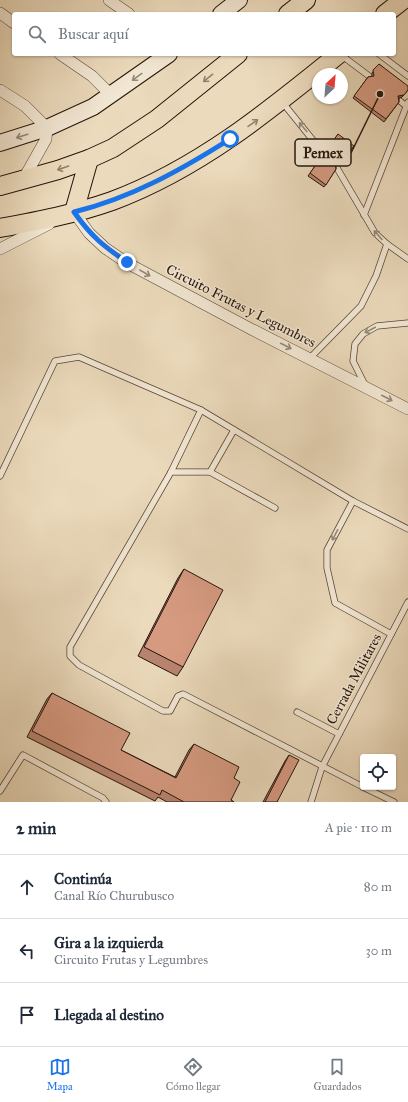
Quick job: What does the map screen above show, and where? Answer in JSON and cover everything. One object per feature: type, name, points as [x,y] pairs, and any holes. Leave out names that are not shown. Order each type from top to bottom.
[{"type":"main road","points":[[291,12],[306,0]]},
{"type":"main road","points":[[388,12],[403,0]]},
{"type":"main road","points":[[8,185],[90,159],[113,148],[152,123],[236,56]]},
{"type":"main road","points":[[0,228],[49,219],[125,196],[172,174],[230,139],[281,101],[337,56]]},
{"type":"main road","points":[[74,212],[90,159]]},
{"type":"street","points":[[109,0],[126,12]]},
{"type":"street","points":[[224,12],[239,0]]},
{"type":"street","points":[[0,13],[12,22]]},
{"type":"street","points":[[63,56],[92,76],[111,96]]},
{"type":"street","points":[[0,143],[47,128],[93,107],[111,96],[166,56]]},
{"type":"street","points":[[0,90],[25,106],[47,128]]},
{"type":"street","points":[[8,185],[46,139],[47,128]]},
{"type":"street","points":[[0,249],[74,212]]},
{"type":"street","name":"Circuito Frutas y Legumbres","points":[[74,212],[89,233],[106,248],[127,262],[162,282],[408,409]]},
{"type":"lane","points":[[342,56],[369,76]]},
{"type":"lane","points":[[382,56],[408,76]]},
{"type":"lane","points":[[281,101],[324,154]]},
{"type":"lane","points":[[364,216],[407,104],[400,101]]},
{"type":"lane","points":[[337,168],[375,233],[387,244],[408,259]]},
{"type":"lane","points":[[310,358],[361,306],[376,276],[387,244]]},
{"type":"lane","points":[[366,386],[353,362],[355,344],[363,334],[377,326],[408,323]]},
{"type":"lane","points":[[0,476],[55,361],[79,357],[201,410],[353,501],[408,529]]},
{"type":"lane","points":[[201,410],[170,472],[70,647],[70,656],[79,665],[163,712],[170,711],[178,696],[183,694],[360,786]]},
{"type":"lane","points":[[210,472],[234,430]]},
{"type":"lane","points":[[170,472],[210,472],[275,508]]},
{"type":"lane","points":[[353,501],[327,550],[327,568],[335,603],[391,634]]},
{"type":"lane","name":"Cerrada Militares","points":[[311,802],[322,767],[408,602]]},
{"type":"lane","points":[[297,712],[339,734]]},
{"type":"lane","points":[[0,791],[23,755],[103,798],[106,802]]},
{"type":"lane","points":[[369,790],[394,802]]},
{"type":"building","points":[[379,64],[408,86],[408,90],[404,95],[398,96],[399,102],[386,119],[354,96],[368,77],[374,76],[373,70]]},
{"type":"building","points":[[338,134],[354,146],[341,162],[335,163],[336,169],[326,185],[310,173],[323,155],[329,155],[330,151],[328,148]]},
{"type":"building","points":[[184,569],[223,590],[183,667],[144,647]]},
{"type":"building","points":[[52,693],[130,733],[121,750],[176,778],[194,744],[239,767],[234,778],[240,782],[231,800],[234,802],[184,802],[162,790],[160,795],[32,731]]},
{"type":"building","points":[[289,755],[299,760],[277,802],[265,802]]},
{"type":"place","name":"Pemex","points":[[380,94]]},
{"type":"route","points":[[127,262],[106,248],[89,233],[74,212],[112,201],[152,184],[172,174],[230,139]]}]
